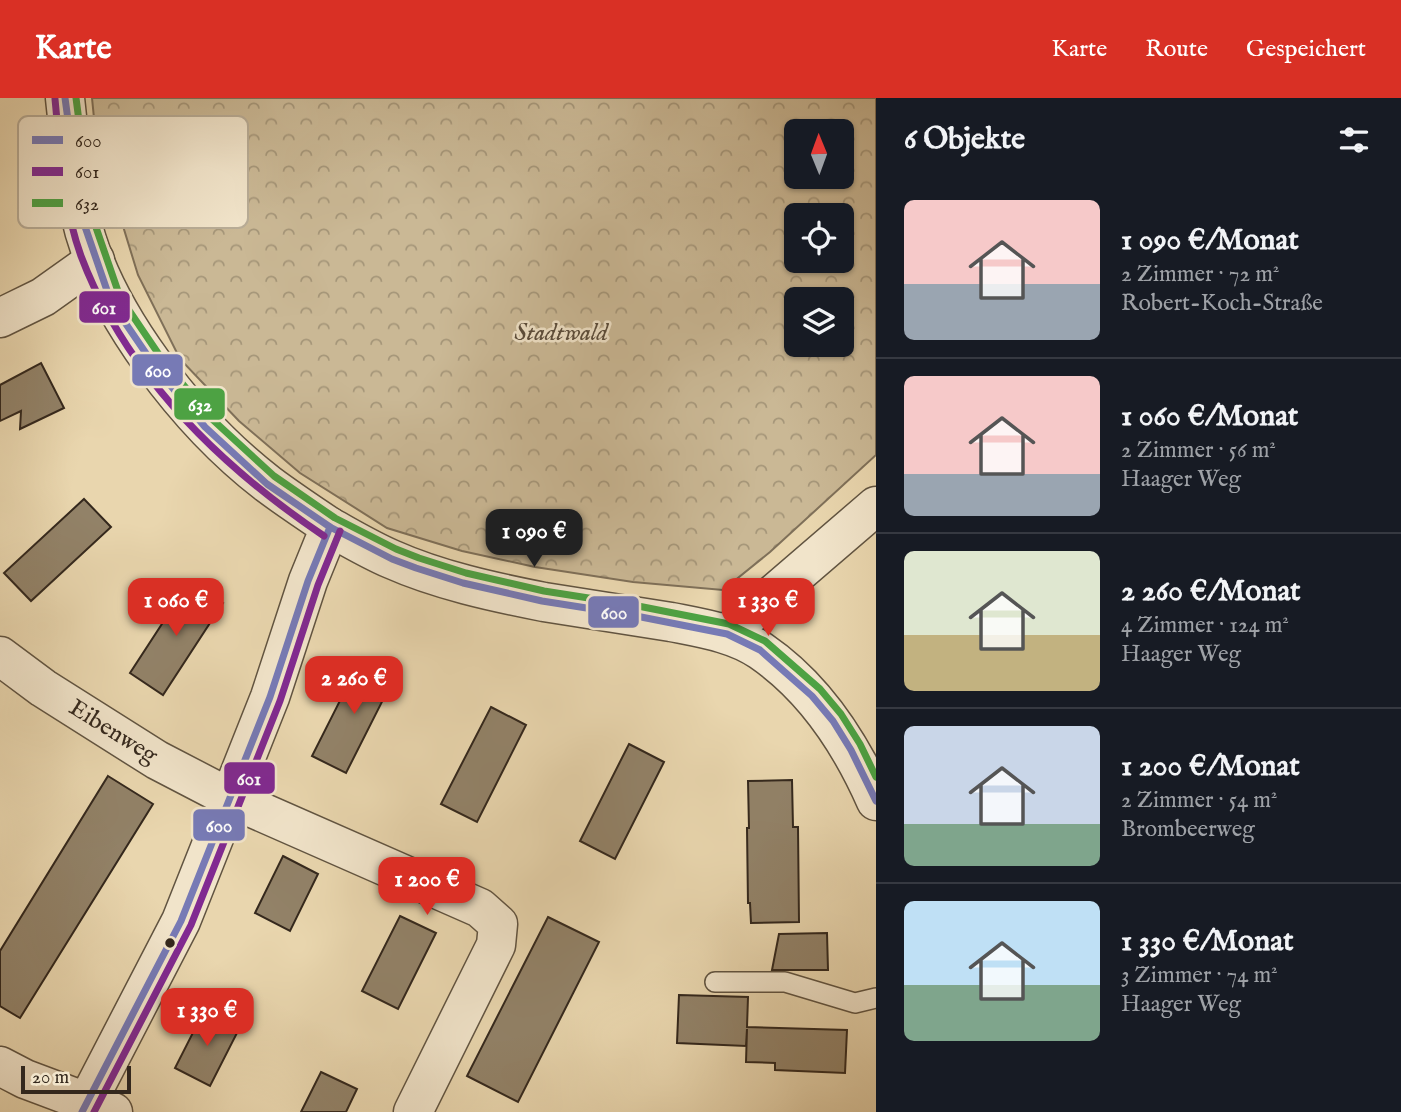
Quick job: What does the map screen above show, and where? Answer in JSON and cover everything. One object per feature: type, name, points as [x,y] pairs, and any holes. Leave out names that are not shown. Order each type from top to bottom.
[{"type":"street","points":[[65,98],[67,116]]},
{"type":"street","points":[[85,228],[111,302],[156,368],[205,427],[267,484],[330,527],[392,559],[463,583],[542,601],[727,634],[760,650],[812,696],[833,721],[873,789]]},
{"type":"street","points":[[0,318],[43,297],[95,260]]},
{"type":"street","points":[[727,634],[876,506]]},
{"type":"street","points":[[0,1066],[94,1109],[181,921],[232,799],[270,697],[308,581],[330,527]]},
{"type":"street","name":"Eibenweg","points":[[0,656],[43,688],[157,760],[232,799],[480,908],[498,925],[496,945],[413,1112]]},
{"type":"lane","points":[[715,982],[785,982],[855,1003],[876,998]]},
{"type":"green space","name":"Stadtwald","points":[[92,98],[876,98],[876,455],[770,552],[723,590],[633,582],[535,567],[462,551],[387,528],[300,473],[239,421],[180,359],[138,275],[124,228],[248,228],[248,116],[94,116]]},
{"type":"building","points":[[41,363],[64,408],[20,429],[21,411],[0,421],[0,385]]},
{"type":"building","points":[[84,499],[111,527],[31,601],[4,573]]},
{"type":"building","points":[[190,581],[223,603],[163,695],[130,673]]},
{"type":"building","points":[[361,659],[395,676],[346,773],[312,756]]},
{"type":"building","points":[[491,707],[526,725],[477,822],[441,804]]},
{"type":"building","points":[[629,744],[664,762],[615,859],[580,841]]},
{"type":"building","points":[[108,776],[153,804],[20,1018],[0,1006],[0,951]]},
{"type":"building","points":[[792,780],[793,827],[798,827],[799,922],[751,923],[748,903],[748,781]]},
{"type":"building","points":[[283,856],[318,874],[290,931],[255,913]]},
{"type":"building","points":[[400,916],[436,933],[398,1009],[362,991]]},
{"type":"building","points":[[548,917],[599,942],[518,1102],[467,1076]]},
{"type":"building","points":[[827,933],[828,970],[772,970],[779,934]]},
{"type":"building","points":[[679,995],[748,997],[747,1027],[847,1030],[845,1073],[775,1070],[775,1063],[746,1062],[747,1029],[746,1046],[677,1043]]},
{"type":"building","points":[[204,1011],[239,1029],[210,1086],[175,1068]]},
{"type":"building","points":[[321,1072],[357,1089],[346,1112],[301,1112]]},
{"type":"transit line","name":"600","points":[[65,98],[67,116]]},
{"type":"transit line","name":"632","points":[[76,98],[78,116]]},
{"type":"transit line","name":"601","points":[[55,99],[57,116]]},
{"type":"transit line","name":"601","points":[[73,228],[81,256],[100,299],[123,340],[150,378],[213,448],[248,479],[324,536]]},
{"type":"transit line","name":"600","points":[[85,228],[111,302],[156,368],[205,427],[267,484],[330,527],[392,559],[416,568],[463,583],[542,601],[727,634],[760,650],[812,696],[833,721],[851,750],[876,801]]},
{"type":"transit line","name":"632","points":[[96,228],[120,297],[164,362],[213,420],[274,476],[335,518],[419,558],[466,573],[544,591],[729,624],[765,641],[820,689],[841,714],[876,777]]},
{"type":"transit line","name":"600","points":[[82,1112],[181,921],[270,697],[308,581],[330,527]]},
{"type":"transit line","name":"601","points":[[94,1112],[191,925],[280,701],[318,585],[340,531]]}]
